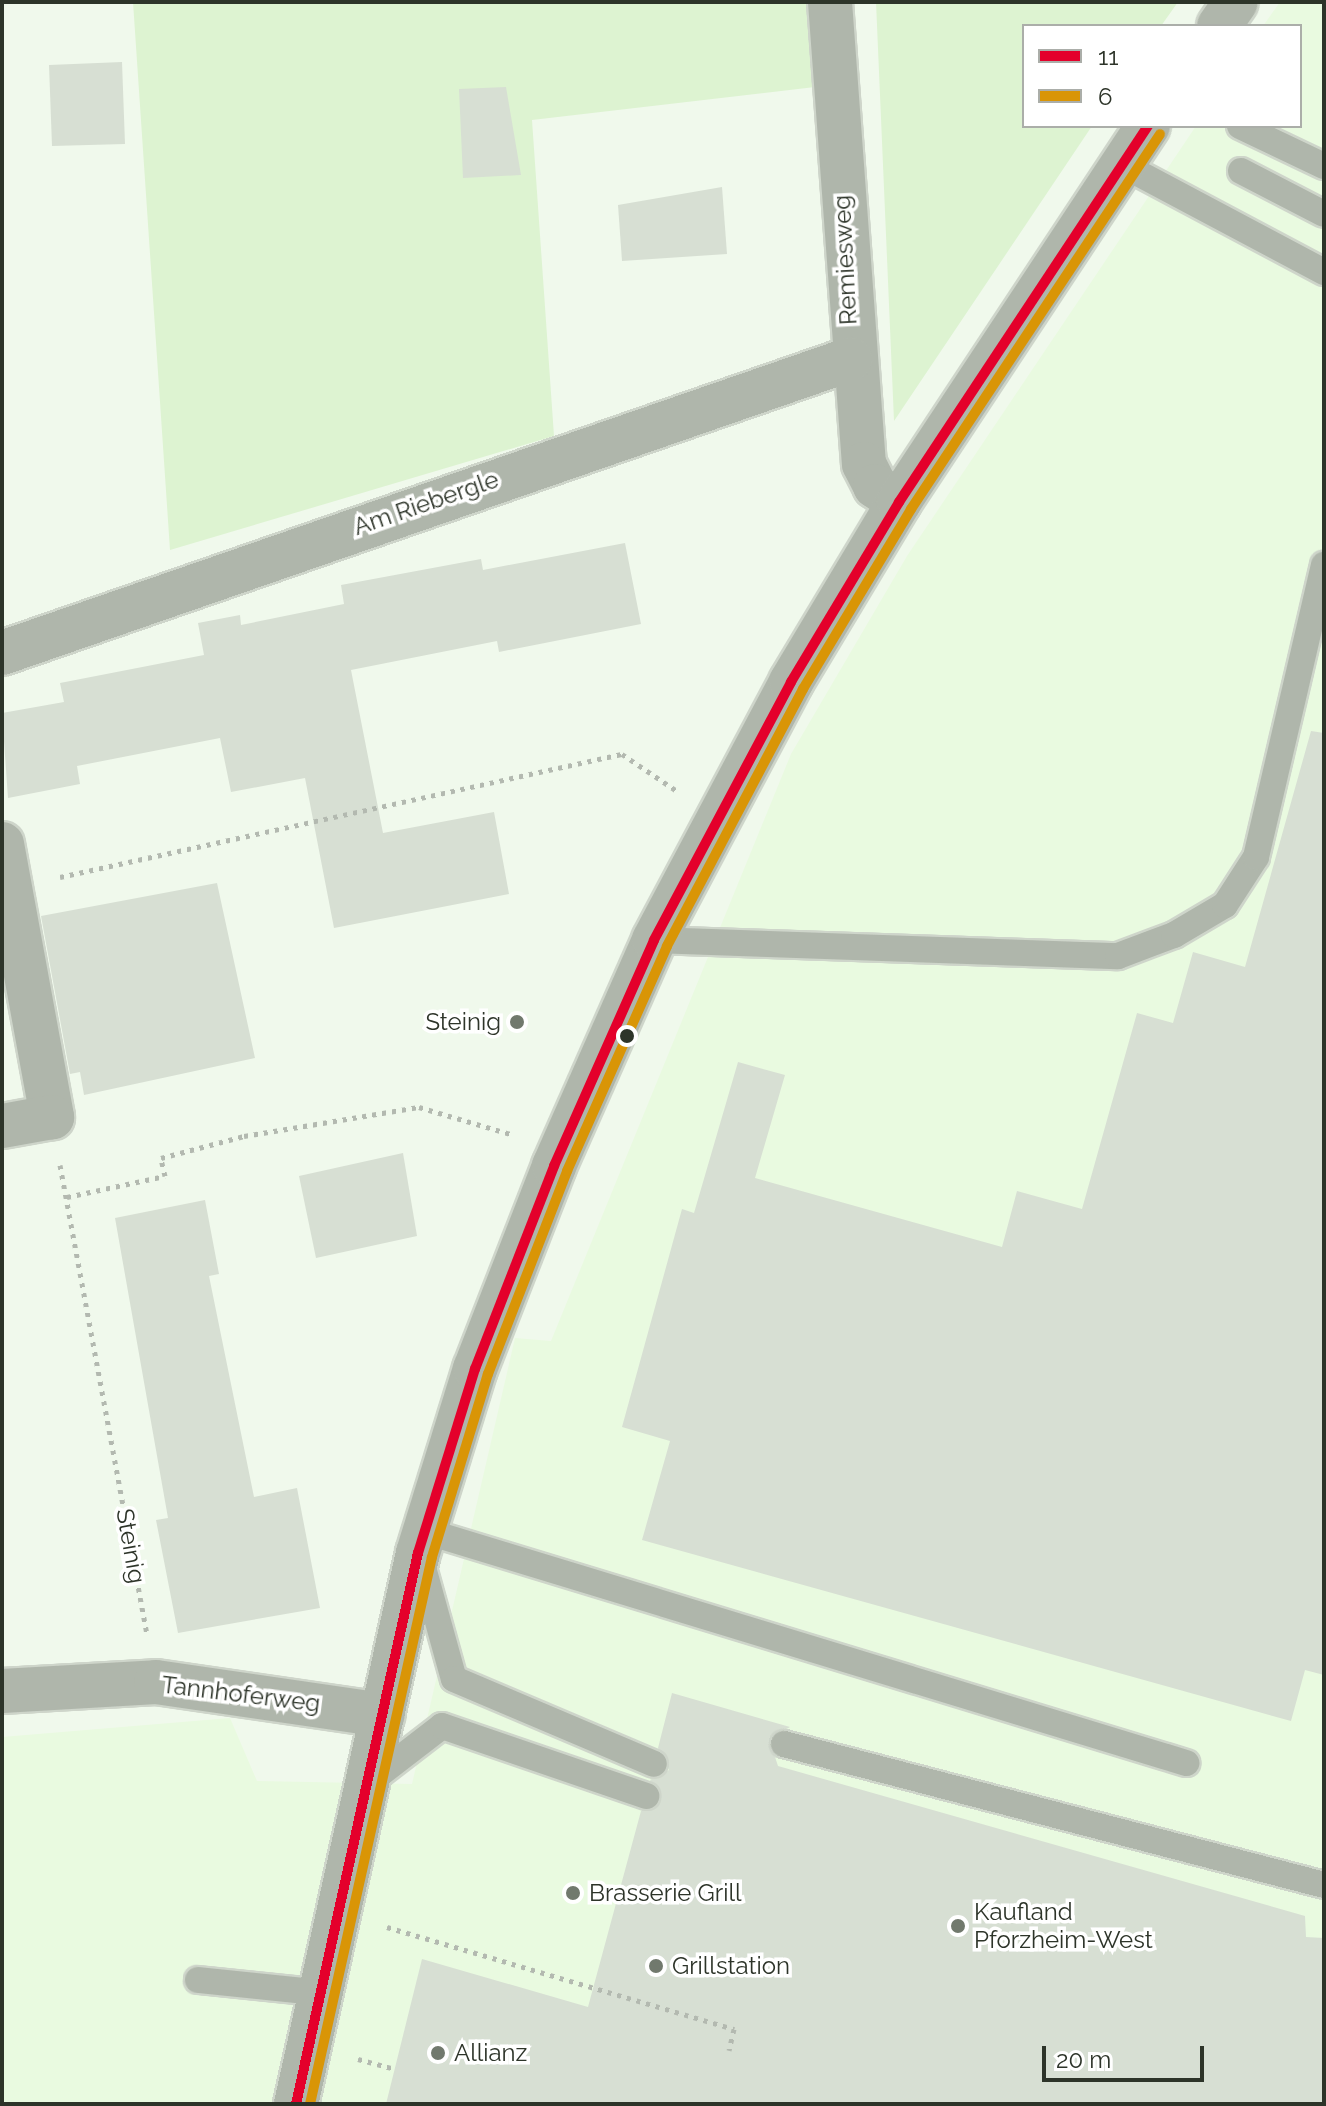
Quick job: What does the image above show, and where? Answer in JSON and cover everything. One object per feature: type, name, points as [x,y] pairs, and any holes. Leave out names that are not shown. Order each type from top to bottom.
[{"type":"street","name":"Remiesweg","points":[[830,2],[851,359],[864,464],[875,486],[899,502]]},
{"type":"street","points":[[1220,24],[1236,2]]},
{"type":"street","points":[[296,2104],[324,1993],[422,1542],[475,1369],[554,1166],[654,940],[718,817],[899,502],[1147,128]]},
{"type":"street","name":"Am Riebergle","points":[[2,653],[851,359]]},
{"type":"street","points":[[2,844],[52,1117],[2,1126]]},
{"type":"street","name":"Tannhoferweg","points":[[2,1691],[156,1682],[383,1715]]},
{"type":"lane","points":[[1244,128],[1324,166]]},
{"type":"lane","points":[[1121,164],[1324,272]]},
{"type":"lane","points":[[1241,171],[1324,214]]},
{"type":"lane","points":[[654,940],[1118,956],[1174,935],[1225,905],[1256,857],[1324,565]]},
{"type":"lane","points":[[654,1764],[454,1679],[422,1542],[1186,1763]]},
{"type":"lane","points":[[368,1783],[442,1726],[646,1796]]},
{"type":"lane","points":[[784,1744],[1324,1885]]},
{"type":"lane","points":[[198,1980],[324,1993]]},
{"type":"path","points":[[12,887],[622,754],[718,817]]},
{"type":"path","points":[[67,1197],[165,1176],[161,1158],[244,1136],[419,1107],[504,1127],[554,1166]]},
{"type":"path","name":"Steinig","points":[[52,1117],[156,1682]]},
{"type":"path","points":[[340,1913],[734,2029],[729,2050]]},
{"type":"shaded area","points":[[133,2],[808,2],[815,87],[532,120],[554,436],[170,550]]},
{"type":"shaded area","points":[[876,2],[1178,2],[1162,24],[1022,24],[1022,128],[1091,128],[894,421]]},
{"type":"shaded area","points":[[1280,2],[1324,2],[1324,2104],[2,2104],[2,1737],[230,1718],[257,1781],[412,1784],[515,1338],[551,1341],[791,754],[907,556],[1195,128],[1302,128],[1302,24],[1264,24]]},
{"type":"building","points":[[122,62],[125,144],[52,146],[49,65]]},
{"type":"building","points":[[506,87],[521,175],[463,178],[459,89]]},
{"type":"building","points":[[722,187],[727,254],[622,261],[618,205]]},
{"type":"building","points":[[625,543],[641,624],[499,652],[497,641],[351,670],[383,833],[494,812],[509,894],[334,928],[305,778],[231,792],[220,738],[77,766],[80,784],[8,798],[2,713],[64,702],[60,683],[204,655],[198,623],[240,615],[241,625],[344,604],[341,585],[481,559],[483,570]]},
{"type":"building","points":[[1311,731],[1324,733],[1324,1675],[1305,1670],[1291,1721],[642,1540],[670,1441],[622,1427],[682,1209],[694,1213],[738,1062],[785,1075],[755,1178],[1002,1247],[1017,1191],[1082,1209],[1137,1013],[1173,1023],[1193,952],[1245,967]]},
{"type":"building","points":[[217,883],[255,1058],[84,1095],[80,1072],[70,1074],[41,916]]},
{"type":"building","points":[[403,1153],[417,1236],[316,1258],[299,1176]]},
{"type":"building","points":[[205,1200],[219,1274],[209,1276],[254,1497],[297,1488],[320,1608],[178,1633],[156,1520],[168,1518],[115,1218]]},
{"type":"building","name":"Kaufland Pforzheim-West","points":[[672,1693],[790,1727],[769,1739],[778,1766],[1305,1916],[1306,1937],[1324,1938],[1324,2104],[386,2104],[422,1959],[588,2007],[641,1811],[661,1800],[650,1780],[669,1770],[658,1748]]},
{"type":"transit line","name":"11","points":[[296,2104],[418,1553],[475,1369],[554,1166],[654,940],[791,682],[899,502],[1147,128]]},
{"type":"transit line","name":"6","points":[[310,2104],[432,1557],[488,1374],[567,1171],[667,946],[803,689],[911,509],[1160,134]]},
{"type":"place","name":"Steinig","points":[[517,1022]]},
{"type":"place","name":"Brasserie Grill","points":[[573,1893]]},
{"type":"place","name":"Kaufland Pforzheim-West","points":[[958,1926]]},
{"type":"place","name":"Grillstation","points":[[656,1966]]},
{"type":"place","name":"Allianz","points":[[438,2053]]}]
